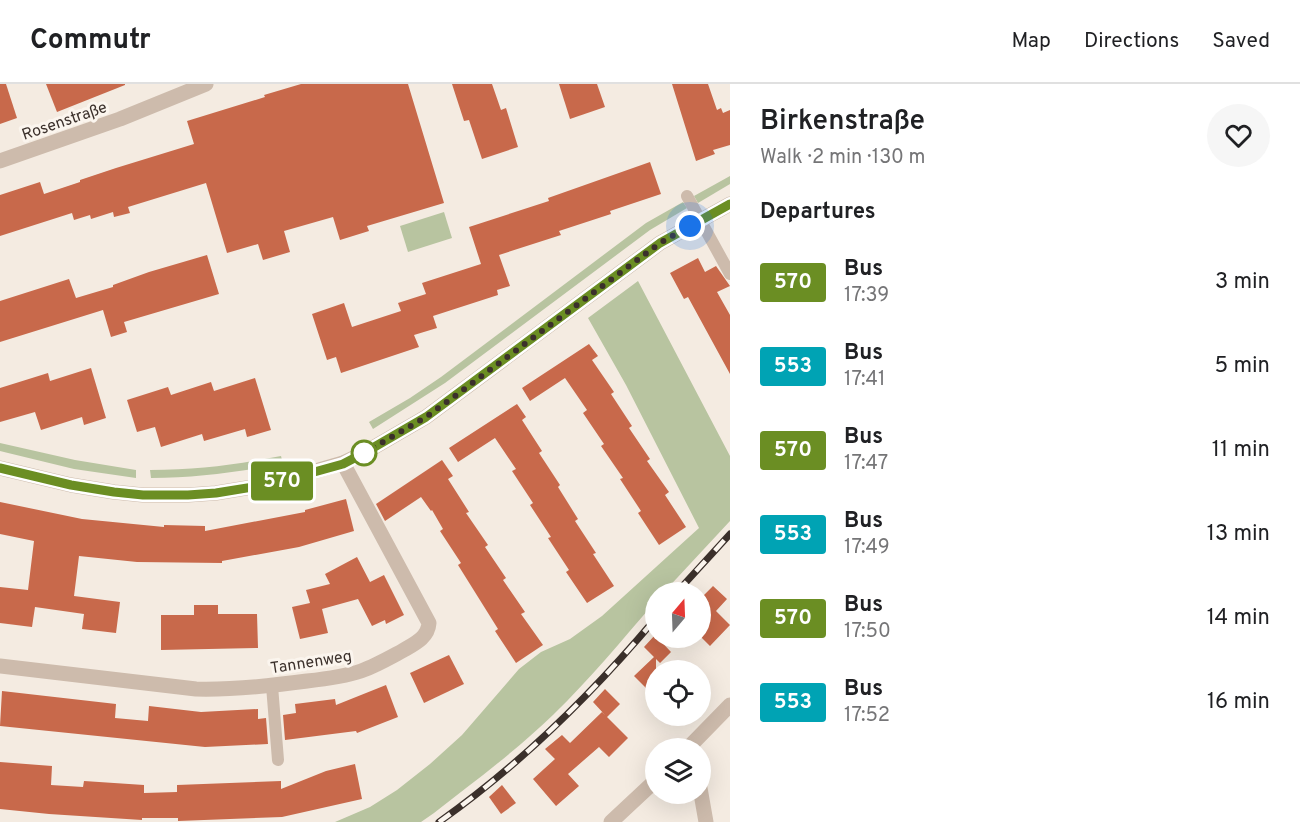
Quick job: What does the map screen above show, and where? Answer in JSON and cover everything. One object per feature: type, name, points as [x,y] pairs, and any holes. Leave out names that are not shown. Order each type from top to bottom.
[{"type":"street","name":"Rosenstraße","points":[[0,161],[120,119],[206,84]]},
{"type":"street","points":[[0,468],[71,485],[114,492],[143,495],[188,495],[271,484],[343,464],[426,417],[660,243],[730,204]]},
{"type":"street","name":"Tannenweg","points":[[0,666],[196,689],[273,686],[362,671],[414,644],[424,637],[429,623],[343,464]]},
{"type":"street","points":[[698,738],[730,705]]},
{"type":"street","points":[[611,822],[645,790]]},
{"type":"street","points":[[703,804],[706,822]]},
{"type":"lane","points":[[687,196],[730,274]]},
{"type":"lane","points":[[273,686],[278,760]]},
{"type":"green space","points":[[730,176],[730,184],[698,203],[694,196]]},
{"type":"green space","points":[[683,202],[687,208],[650,230],[445,383],[373,429],[369,422],[441,377],[646,223]]},
{"type":"green space","points":[[444,212],[452,238],[408,252],[400,226]]},
{"type":"green space","points":[[638,281],[730,456],[730,521],[673,582],[645,582],[645,613],[593,673],[554,714],[511,753],[434,813],[421,822],[335,822],[370,807],[397,790],[430,764],[462,735],[519,669],[541,652],[570,639],[602,616],[699,528],[626,385],[588,318]]},
{"type":"green space","points":[[0,443],[75,460],[136,470],[136,478],[74,469],[0,451]]},
{"type":"green space","points":[[281,456],[283,464],[249,470],[151,478],[150,470],[216,466]]},
{"type":"building","points":[[0,84],[6,84],[17,118],[0,124]]},
{"type":"building","points":[[46,84],[125,84],[125,85],[57,112]]},
{"type":"building","points":[[301,84],[408,84],[444,203],[367,226],[369,231],[340,240],[333,217],[284,231],[290,252],[263,260],[258,244],[227,253],[206,183],[128,207],[130,213],[114,217],[113,212],[91,219],[90,215],[74,220],[72,213],[0,236],[0,195],[40,182],[44,194],[116,168],[194,144],[187,121]]},
{"type":"building","points":[[452,84],[492,84],[501,110],[506,108],[518,147],[482,159],[469,120],[464,121]]},
{"type":"building","points":[[559,84],[597,84],[605,107],[570,119]]},
{"type":"building","points":[[672,84],[708,84],[717,110],[721,108],[723,113],[730,110],[730,145],[713,150],[715,154],[696,161]]},
{"type":"building","points":[[650,162],[661,194],[559,231],[561,235],[499,255],[510,286],[497,290],[498,295],[433,316],[437,328],[414,335],[419,347],[341,373],[336,357],[327,360],[312,314],[344,303],[352,327],[401,311],[398,303],[426,294],[422,283],[481,264],[469,227],[549,201],[548,198]]},
{"type":"building","points":[[207,255],[219,294],[124,322],[127,332],[111,337],[103,310],[0,342],[0,301],[69,279],[76,298],[113,287],[113,285],[149,272]]},
{"type":"building","points":[[698,258],[705,272],[716,266],[730,286],[717,292],[730,315],[730,374],[688,297],[684,299],[670,273]]},
{"type":"building","points":[[589,344],[598,356],[592,360],[614,392],[611,394],[632,426],[629,428],[650,459],[647,461],[669,492],[665,495],[686,527],[659,545],[638,513],[641,511],[620,479],[623,478],[601,446],[604,444],[583,413],[587,410],[565,378],[530,401],[522,388]]},
{"type":"building","points":[[91,368],[106,418],[84,425],[82,417],[41,430],[35,412],[0,422],[0,388],[48,373],[50,381]]},
{"type":"building","points":[[255,378],[271,430],[247,437],[245,429],[204,441],[202,434],[161,447],[155,427],[137,432],[127,400],[168,387],[171,395],[211,382],[214,391]]},
{"type":"building","points":[[517,404],[526,417],[522,420],[542,451],[539,453],[560,485],[558,487],[578,519],[575,521],[614,586],[587,603],[566,572],[569,570],[530,505],[533,503],[512,471],[516,469],[495,438],[458,462],[449,448]]},
{"type":"building","points":[[442,460],[453,476],[448,479],[469,512],[466,513],[488,545],[485,547],[506,578],[503,580],[525,612],[521,614],[543,645],[516,663],[495,631],[498,629],[458,565],[461,563],[440,531],[443,529],[421,497],[385,521],[376,504]]},
{"type":"building","points":[[346,499],[354,531],[299,547],[222,561],[222,563],[137,562],[79,556],[74,596],[120,602],[116,633],[82,629],[84,614],[35,607],[32,627],[0,623],[0,587],[28,590],[34,541],[0,534],[0,502],[82,519],[164,527],[164,525],[205,526],[205,531],[305,512],[305,510]]},
{"type":"building","points":[[357,557],[370,582],[384,575],[404,615],[386,624],[385,620],[372,626],[358,599],[322,609],[328,633],[300,639],[292,607],[310,603],[306,590],[330,584],[325,574]]},
{"type":"building","points":[[713,586],[727,599],[716,611],[730,625],[711,645],[711,588]]},
{"type":"building","points":[[194,605],[218,605],[218,614],[257,614],[258,648],[161,650],[161,615],[194,615]]},
{"type":"building","points":[[645,648],[667,648],[671,652],[663,660],[651,660],[654,657]]},
{"type":"building","points":[[449,655],[464,684],[424,703],[410,673]]},
{"type":"building","points":[[645,666],[645,687],[634,676]]},
{"type":"building","points":[[386,685],[398,717],[357,733],[356,731],[285,740],[283,715],[296,713],[295,704],[335,699],[336,705]]},
{"type":"building","points":[[605,689],[620,704],[607,717],[628,738],[609,757],[599,747],[568,774],[579,786],[556,806],[533,779],[555,759],[545,749],[562,735],[570,743],[602,712],[605,715],[593,702]]},
{"type":"building","points":[[2,691],[116,704],[115,718],[148,721],[149,706],[201,712],[258,709],[258,719],[266,718],[268,744],[205,747],[0,726]]},
{"type":"building","points":[[0,762],[52,766],[51,785],[83,787],[84,781],[144,785],[144,793],[177,792],[177,785],[281,781],[281,789],[326,771],[355,764],[362,799],[282,817],[178,821],[178,818],[142,818],[142,820],[0,809]]},
{"type":"building","points":[[502,785],[516,803],[501,814],[489,797]]},
{"type":"railway","points":[[686,582],[730,534]]},
{"type":"railway","points":[[439,822],[498,777],[554,727],[645,631]]},
{"type":"bus line","name":"570","points":[[0,468],[28,476],[114,492],[143,495],[188,495],[271,484],[343,464],[426,417],[660,243],[730,204]]},
{"type":"route","points":[[364,453],[426,417],[660,243],[690,226]]}]
